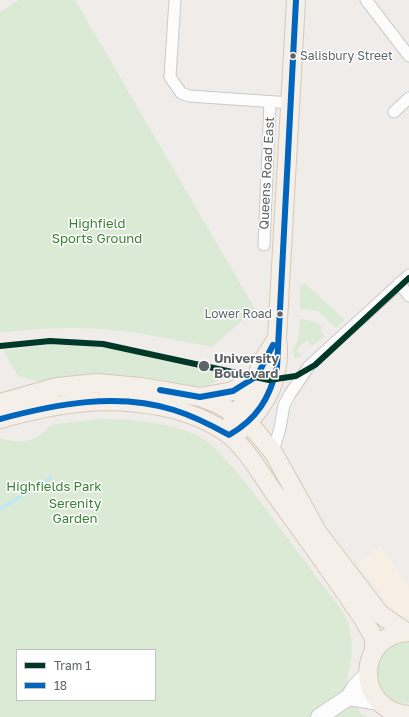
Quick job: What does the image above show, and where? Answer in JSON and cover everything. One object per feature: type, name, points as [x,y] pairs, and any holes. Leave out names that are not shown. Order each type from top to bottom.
[{"type":"main road","name":"Queens Road East","points":[[229,435],[231,423],[263,405],[274,383],[279,362],[277,338],[296,0]]},
{"type":"main road","name":"Queens Road East","points":[[242,418],[263,360],[277,338]]},
{"type":"main road","points":[[200,398],[233,391],[257,376]]},
{"type":"main road","points":[[0,403],[58,387],[97,383],[140,387],[200,398],[220,405],[242,418],[272,452],[318,533],[380,614],[407,632]]},
{"type":"main road","points":[[0,419],[41,407],[103,400],[121,401],[143,403],[192,415],[208,422],[229,435],[265,480],[364,620],[374,638],[374,651]]},
{"type":"main road","points":[[407,632],[385,640],[374,651],[368,674],[370,687],[379,702],[396,712],[409,715]]},
{"type":"street","points":[[175,0],[170,77],[181,94],[189,96],[291,103]]},
{"type":"street","points":[[366,0],[409,56]]},
{"type":"street","points":[[394,112],[409,98]]},
{"type":"street","name":"Queens Road East","points":[[264,244],[270,102]]},
{"type":"street","points":[[272,452],[280,428],[284,405],[309,366],[409,274]]},
{"type":"street","points":[[399,283],[409,296]]},
{"type":"street","points":[[319,717],[349,697],[355,687],[368,674]]},
{"type":"street","points":[[349,697],[379,702]]},
{"type":"shaded area","points":[[380,546],[409,587],[409,617],[400,615],[390,607],[358,563]]},
{"type":"green space","name":"Highfield Sports Ground","points":[[19,0],[75,0],[255,309],[212,347],[137,333],[103,329],[34,329],[0,333],[0,12]]},
{"type":"green space","points":[[306,284],[345,320],[336,328],[318,311],[300,309],[300,286]]},
{"type":"green space","points":[[300,319],[317,322],[323,328],[320,330],[325,336],[312,346],[307,340],[296,350],[302,356],[295,358],[292,349],[298,341]]},
{"type":"green space","points":[[48,345],[84,345],[119,350],[229,376],[208,385],[182,389],[141,380],[84,375],[43,383],[18,376],[3,350]]},
{"type":"green space","points":[[98,419],[122,420],[148,422],[174,427],[203,438],[209,443],[240,476],[347,618],[351,637],[351,659],[346,681],[360,713],[368,717],[0,717],[0,438],[14,441],[28,440],[34,439],[45,431],[50,425]]},
{"type":"green space","points":[[409,640],[409,703],[398,702],[389,697],[382,690],[377,671],[379,661],[391,644]]},
{"type":"waterway","points":[[0,509],[51,478]]},
{"type":"tram line","name":"1","points":[[0,346],[50,341],[103,344],[269,380],[296,376],[315,365],[409,278]]},
{"type":"transit line","name":"18","points":[[0,419],[43,409],[87,402],[131,402],[181,412],[229,435],[239,429],[255,415],[261,407],[266,398],[277,367],[296,0]]},
{"type":"transit line","name":"18","points":[[160,390],[200,397],[233,391],[257,376],[273,345]]},
{"type":"place","name":"Salisbury Street","points":[[293,56]]},
{"type":"place","name":"Lower Road","points":[[280,314]]},
{"type":"place","name":"University Boulevard","points":[[204,366]]},
{"type":"park label","name":"Highfields Park","points":[[54,487]]},
{"type":"park label","name":"Serenity Garden","points":[[75,512]]}]
